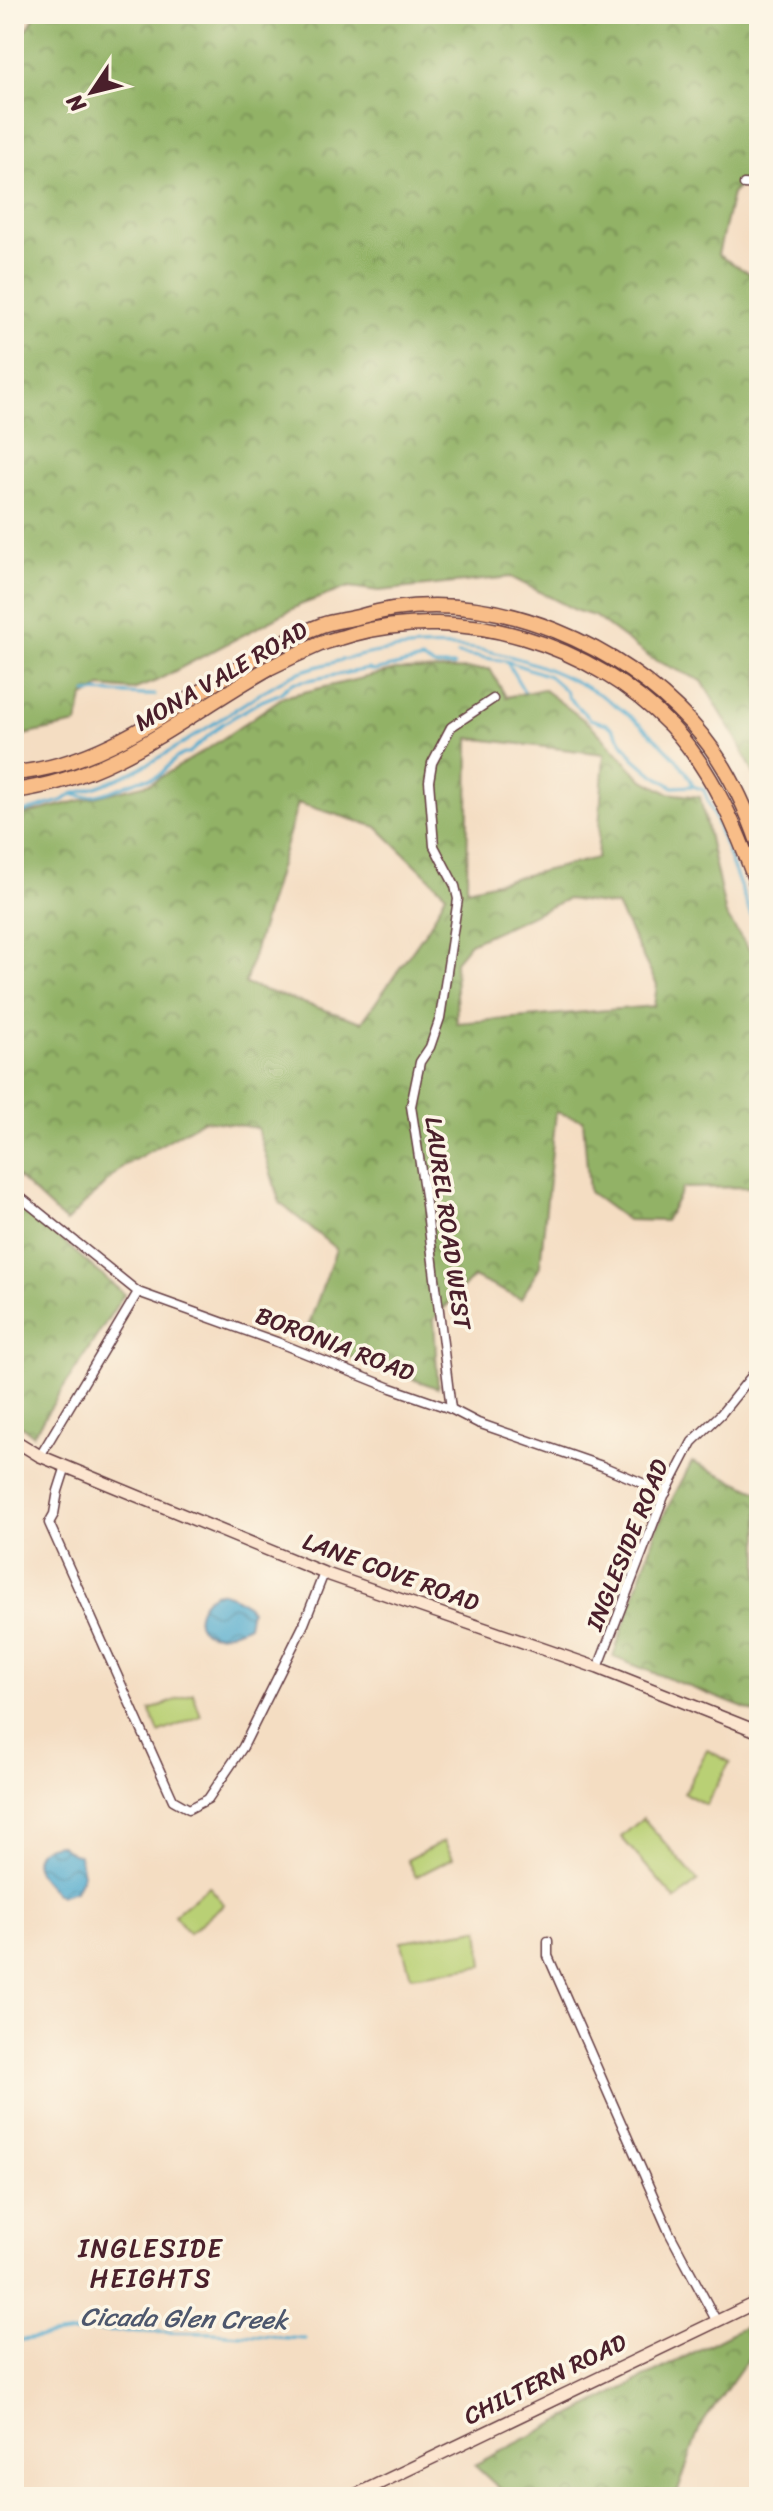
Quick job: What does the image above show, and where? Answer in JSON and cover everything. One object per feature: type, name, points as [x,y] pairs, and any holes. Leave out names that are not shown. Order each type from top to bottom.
[{"type":"highway","name":"MONA VALE ROAD","points":[[14,773],[65,763],[109,746],[135,733],[256,656],[323,625],[394,609],[475,609],[546,627],[584,643],[617,662],[669,701],[694,726],[728,775],[744,803],[759,845]]},
{"type":"highway","name":"MONA VALE ROAD","points":[[14,791],[40,787],[89,772],[126,756],[270,668],[323,643],[379,627],[434,624],[495,629],[581,660],[628,689],[671,726],[714,784],[741,841],[759,890]]},
{"type":"street","points":[[744,184],[759,185]]},
{"type":"street","name":"LAUREL ROAD WEST","points":[[451,1409],[411,1106],[420,1062],[430,1047],[444,1003],[447,961],[458,899],[455,886],[434,846],[429,781],[432,763],[451,727],[493,699]]},
{"type":"street","name":"BORONIA ROAD","points":[[14,1192],[138,1292],[277,1342],[451,1409],[478,1423],[602,1466],[666,1493]]},
{"type":"street","points":[[40,1456],[138,1292]]},
{"type":"street","name":"INGLESIDE ROAD","points":[[598,1668],[666,1493],[692,1442],[721,1414],[759,1367]]},
{"type":"street","name":"LANE COVE ROAD","points":[[14,1440],[40,1456],[324,1573],[598,1668],[759,1732]]},
{"type":"street","points":[[66,1466],[49,1523],[173,1800],[189,1809],[208,1799],[243,1747],[304,1624],[324,1573]]},
{"type":"street","points":[[548,1941],[550,1960],[584,2042],[669,2232],[717,2322]]},
{"type":"street","name":"CHILTERN ROAD","points":[[351,2497],[759,2301]]},
{"type":"green space","points":[[36,14],[759,14],[759,167],[732,194],[718,255],[759,279],[759,784],[702,681],[652,659],[594,616],[577,611],[511,577],[379,591],[349,587],[300,605],[156,681],[133,690],[101,687],[83,698],[77,724],[14,737],[14,37],[27,30]]},
{"type":"green space","points":[[490,669],[506,697],[543,689],[592,726],[642,779],[668,793],[700,797],[726,915],[759,964],[759,1187],[683,1188],[665,1221],[627,1220],[589,1192],[583,1120],[556,1112],[540,1266],[521,1299],[473,1277],[434,1319],[438,1388],[303,1341],[336,1249],[280,1203],[257,1128],[204,1120],[122,1167],[66,1222],[14,1174],[14,817],[151,783],[283,697],[396,670]],"holes":[[[469,738],[604,754],[597,858],[467,889]],[[298,803],[377,827],[446,894],[430,925],[362,1022],[245,984]],[[567,899],[617,906],[657,985],[654,1006],[457,1023],[455,961],[470,943]]]},
{"type":"green space","points":[[14,1199],[124,1294],[33,1435],[14,1420]]},
{"type":"green space","points":[[692,1462],[759,1492],[759,1714],[613,1657],[658,1526]]},
{"type":"green space","points":[[193,1693],[201,1716],[159,1733],[150,1710]]},
{"type":"green space","points":[[707,1750],[730,1762],[706,1805],[684,1793]]},
{"type":"green space","points":[[643,1818],[698,1881],[676,1900],[621,1837]]},
{"type":"green space","points":[[444,1841],[453,1858],[416,1877],[407,1860]]},
{"type":"green space","points":[[209,1886],[224,1904],[189,1933],[174,1915]]},
{"type":"green space","points":[[479,1929],[483,1966],[411,1976],[401,1941]]},
{"type":"green space","points":[[759,2319],[759,2343],[700,2427],[676,2497],[509,2497],[474,2465]]},
{"type":"water","points":[[218,1592],[236,1598],[251,1610],[248,1625],[220,1635],[203,1631],[197,1619],[198,1612],[206,1599]]},
{"type":"water","points":[[59,1844],[79,1855],[83,1874],[75,1891],[60,1896],[39,1874],[35,1858],[46,1847]]},
{"type":"waterway","points":[[14,815],[64,800],[72,794],[130,773],[296,673],[376,652],[438,646],[468,648],[527,661],[588,688],[631,717],[663,745],[693,786]]},
{"type":"waterway","points":[[458,654],[506,661],[549,676],[590,719],[613,729],[634,758],[649,771],[673,787],[693,786],[704,790],[759,937]]},
{"type":"waterway","points":[[75,795],[98,795],[156,777],[222,724],[279,694],[292,683],[422,660],[435,666],[454,666]]},
{"type":"waterway","points":[[508,664],[524,691]]},
{"type":"waterway","points":[[86,693],[155,695]]},
{"type":"waterway","name":"Cicada Glen Creek","points":[[14,2341],[89,2331],[212,2333],[305,2339]]},
{"type":"district","name":"INGLESIDE HEIGHTS","points":[[151,2263]]}]
